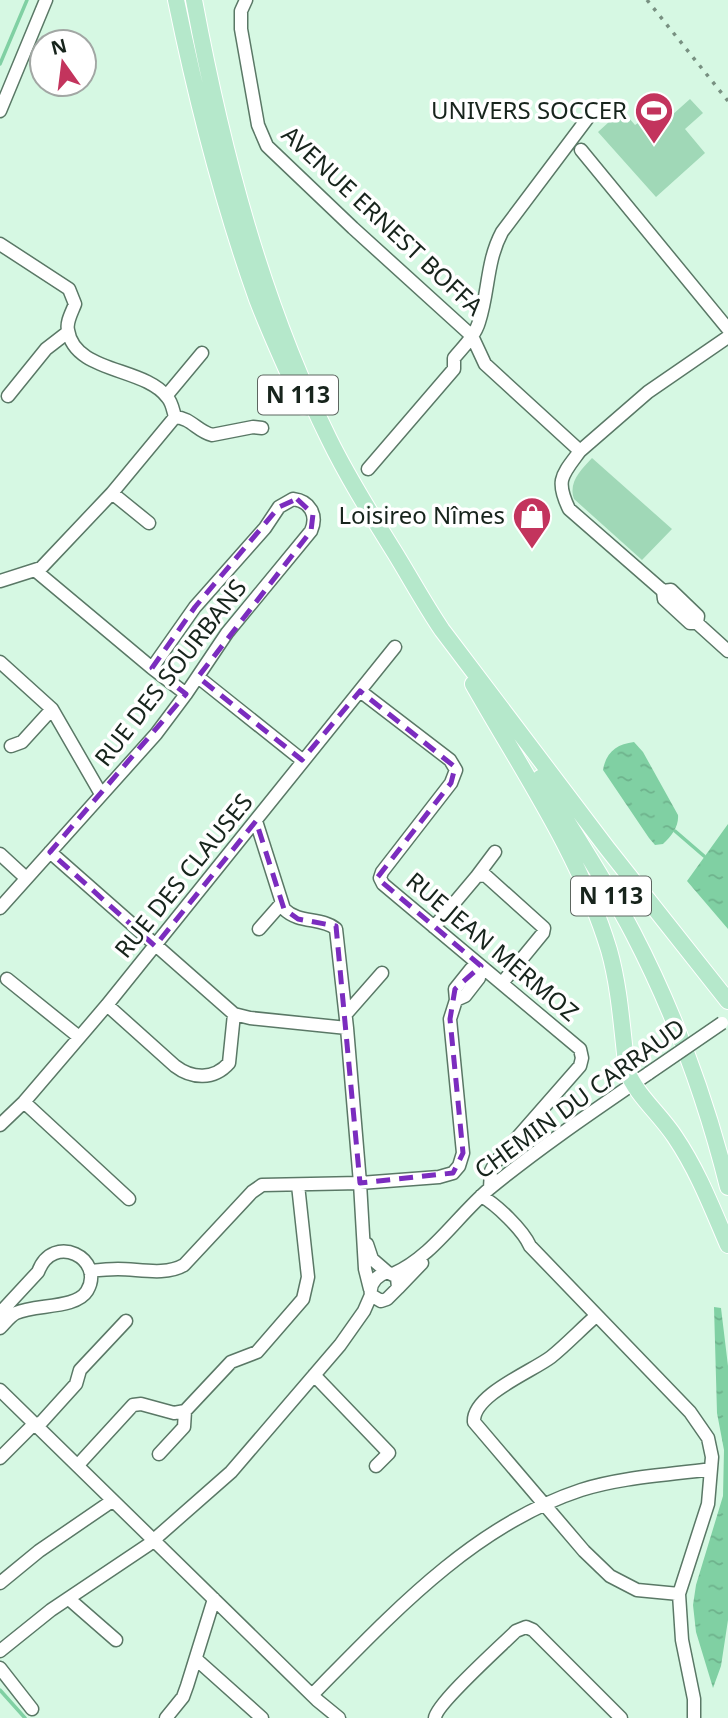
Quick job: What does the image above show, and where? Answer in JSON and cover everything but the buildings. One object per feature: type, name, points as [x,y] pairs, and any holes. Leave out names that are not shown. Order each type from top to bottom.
[{"type":"main road","name":"N 113","points":[[176,0],[213,163],[258,302],[306,414],[345,488],[407,584],[442,630],[534,768],[634,936],[689,1057],[728,1187]]},
{"type":"main road","name":"N 113","points":[[194,0],[209,81],[230,166],[279,321],[328,438],[355,489],[425,606]]},
{"type":"main road","points":[[442,630],[728,1001]]},
{"type":"main road","points":[[442,630],[539,797],[592,899],[614,970],[627,1071],[632,1084],[654,1108],[690,1160],[728,1245]]},
{"type":"street","points":[[0,111],[46,0]]},
{"type":"street","name":"AVENUE ERNEST BOFFA","points":[[246,0],[241,11],[241,29],[258,125],[267,146],[472,336],[485,364],[580,451]]},
{"type":"street","points":[[368,469],[454,369],[454,358],[472,336],[479,322],[498,240],[596,107]]},
{"type":"street","points":[[581,150],[728,329]]},
{"type":"street","points":[[0,244],[69,289],[75,304],[68,323],[68,332],[81,354],[90,360],[132,375],[167,395],[175,416]]},
{"type":"street","points":[[8,396],[46,349],[68,332]]},
{"type":"street","points":[[728,337],[648,392],[580,451],[561,482],[561,492],[569,509],[663,591],[664,599],[690,623],[697,623],[728,651]]},
{"type":"street","points":[[167,395],[202,353]]},
{"type":"street","points":[[175,416],[189,420],[200,430],[212,435],[253,427],[262,428]]},
{"type":"street","points":[[0,581],[36,571],[70,540],[175,416]]},
{"type":"street","points":[[112,493],[149,523]]},
{"type":"street","name":"RUE DES SOURBANS","points":[[0,908],[156,734],[231,627],[311,531],[314,523],[309,508],[303,501],[293,499],[283,503],[265,528],[195,607],[152,668]]},
{"type":"street","points":[[36,571],[186,694]]},
{"type":"street","name":"RUE DES CLAUSES","points":[[0,1125],[24,1102],[107,1005],[395,647]]},
{"type":"street","points":[[0,662],[52,709],[101,794]]},
{"type":"street","points":[[198,677],[302,760]]},
{"type":"street","name":"RUE JEAN MERMOZ","points":[[360,691],[455,767],[454,780],[381,875],[383,884],[577,1045],[582,1058],[580,1066],[495,1163],[485,1192]]},
{"type":"street","points":[[11,746],[22,742],[52,709]]},
{"type":"street","points":[[256,821],[281,904],[293,917],[335,927],[346,1014],[366,1279],[370,1292],[381,1301],[387,1299]]},
{"type":"street","points":[[50,852],[234,1014],[347,1028]]},
{"type":"street","points":[[434,927],[495,852]]},
{"type":"street","points":[[0,854],[26,878]]},
{"type":"street","points":[[477,876],[485,874],[544,928],[543,933],[502,983]]},
{"type":"street","points":[[259,929],[281,904]]},
{"type":"street","points":[[90,1271],[165,1271],[178,1268],[257,1188],[269,1185],[360,1183],[447,1176],[459,1166],[463,1153],[450,1024],[455,989],[471,969],[480,967]]},
{"type":"street","points":[[346,1014],[382,973]]},
{"type":"street","points":[[7,979],[79,1037]]},
{"type":"street","points":[[107,1005],[175,1066],[184,1073],[198,1076],[214,1073],[229,1063],[234,1014]]},
{"type":"street","name":"CHEMIN DU CARRAUD","points":[[340,1345],[363,1311],[376,1278],[412,1264],[485,1192],[553,1140],[725,1021]]},
{"type":"street","points":[[24,1102],[130,1199]]},
{"type":"street","points":[[159,1454],[184,1427],[186,1411],[231,1362],[257,1352],[305,1295],[308,1277],[298,1185]]},
{"type":"street","points":[[485,1192],[526,1237],[530,1246],[690,1412],[702,1428],[711,1448],[712,1469],[705,1512],[679,1594],[682,1640],[694,1699],[694,1718]]},
{"type":"street","name":"CHEMIN DU CARRAUD","points":[[0,1651],[33,1623],[153,1540],[231,1472],[340,1345],[398,1288],[461,1216]]},
{"type":"street","points":[[364,1234],[372,1259],[397,1277],[398,1288]]},
{"type":"street","points":[[0,1313],[38,1272],[46,1259],[60,1251],[75,1253],[82,1258],[90,1271],[90,1282],[79,1300],[17,1313],[0,1328]]},
{"type":"street","points":[[596,1316],[550,1357],[499,1388],[478,1409],[473,1418],[478,1430],[610,1576],[637,1590],[679,1594]]},
{"type":"street","points":[[0,1458],[76,1384],[80,1370],[126,1321]]},
{"type":"street","points":[[314,1375],[389,1453],[376,1466]]},
{"type":"street","points":[[0,1390],[339,1718]]},
{"type":"street","points":[[78,1465],[133,1405],[141,1404],[174,1413],[186,1411]]},
{"type":"street","points":[[313,1694],[441,1572],[501,1528],[572,1493],[599,1485],[712,1469]]},
{"type":"street","points":[[0,1583],[39,1551],[112,1501]]},
{"type":"street","points":[[69,1599],[116,1640]]},
{"type":"street","points":[[166,1718],[183,1697],[215,1599]]},
{"type":"street","points":[[435,1718],[436,1710],[466,1680],[516,1631],[526,1627],[533,1630],[621,1718]]},
{"type":"street","points":[[196,1659],[262,1718]]},
{"type":"street","points":[[0,1668],[32,1709]]},
{"type":"highlighted area","points":[[297,499],[313,514],[311,531],[198,677],[302,760],[360,691],[455,767],[451,783],[377,878],[481,966],[455,989],[450,1019],[463,1153],[453,1173],[360,1183],[336,926],[298,919],[284,909],[256,821],[155,946],[50,852],[186,694],[152,668],[195,607],[279,507]]},
{"type":"shaded area","name":"UNIVERS SOCCER","points":[[690,99],[703,113],[685,129],[705,153],[656,197],[598,132],[622,110],[652,138]]},
{"type":"shaded area","points":[[592,458],[672,529],[642,560],[574,499],[574,482]]},
{"type":"water","points":[[634,742],[643,752],[678,815],[674,831],[663,844],[655,845],[649,838],[603,770],[613,750]]},
{"type":"water","points":[[728,824],[728,929],[687,881]]},
{"type":"water","points":[[714,1307],[721,1308],[728,1366],[728,1620],[721,1666],[713,1688],[696,1632],[693,1605],[696,1585],[723,1496],[724,1450],[717,1413]]},
{"type":"waterway","points":[[0,64],[27,0]]},
{"type":"waterway","points":[[675,831],[704,856]]},
{"type":"waterway","points":[[0,1690],[25,1718]]},
{"type":"railway","points":[[647,0],[728,101]]},
{"type":"place","name":"UNIVERS SOCCER","points":[[654,145]]},
{"type":"place","name":"Loisireo Nîmes","points":[[532,550]]}]
